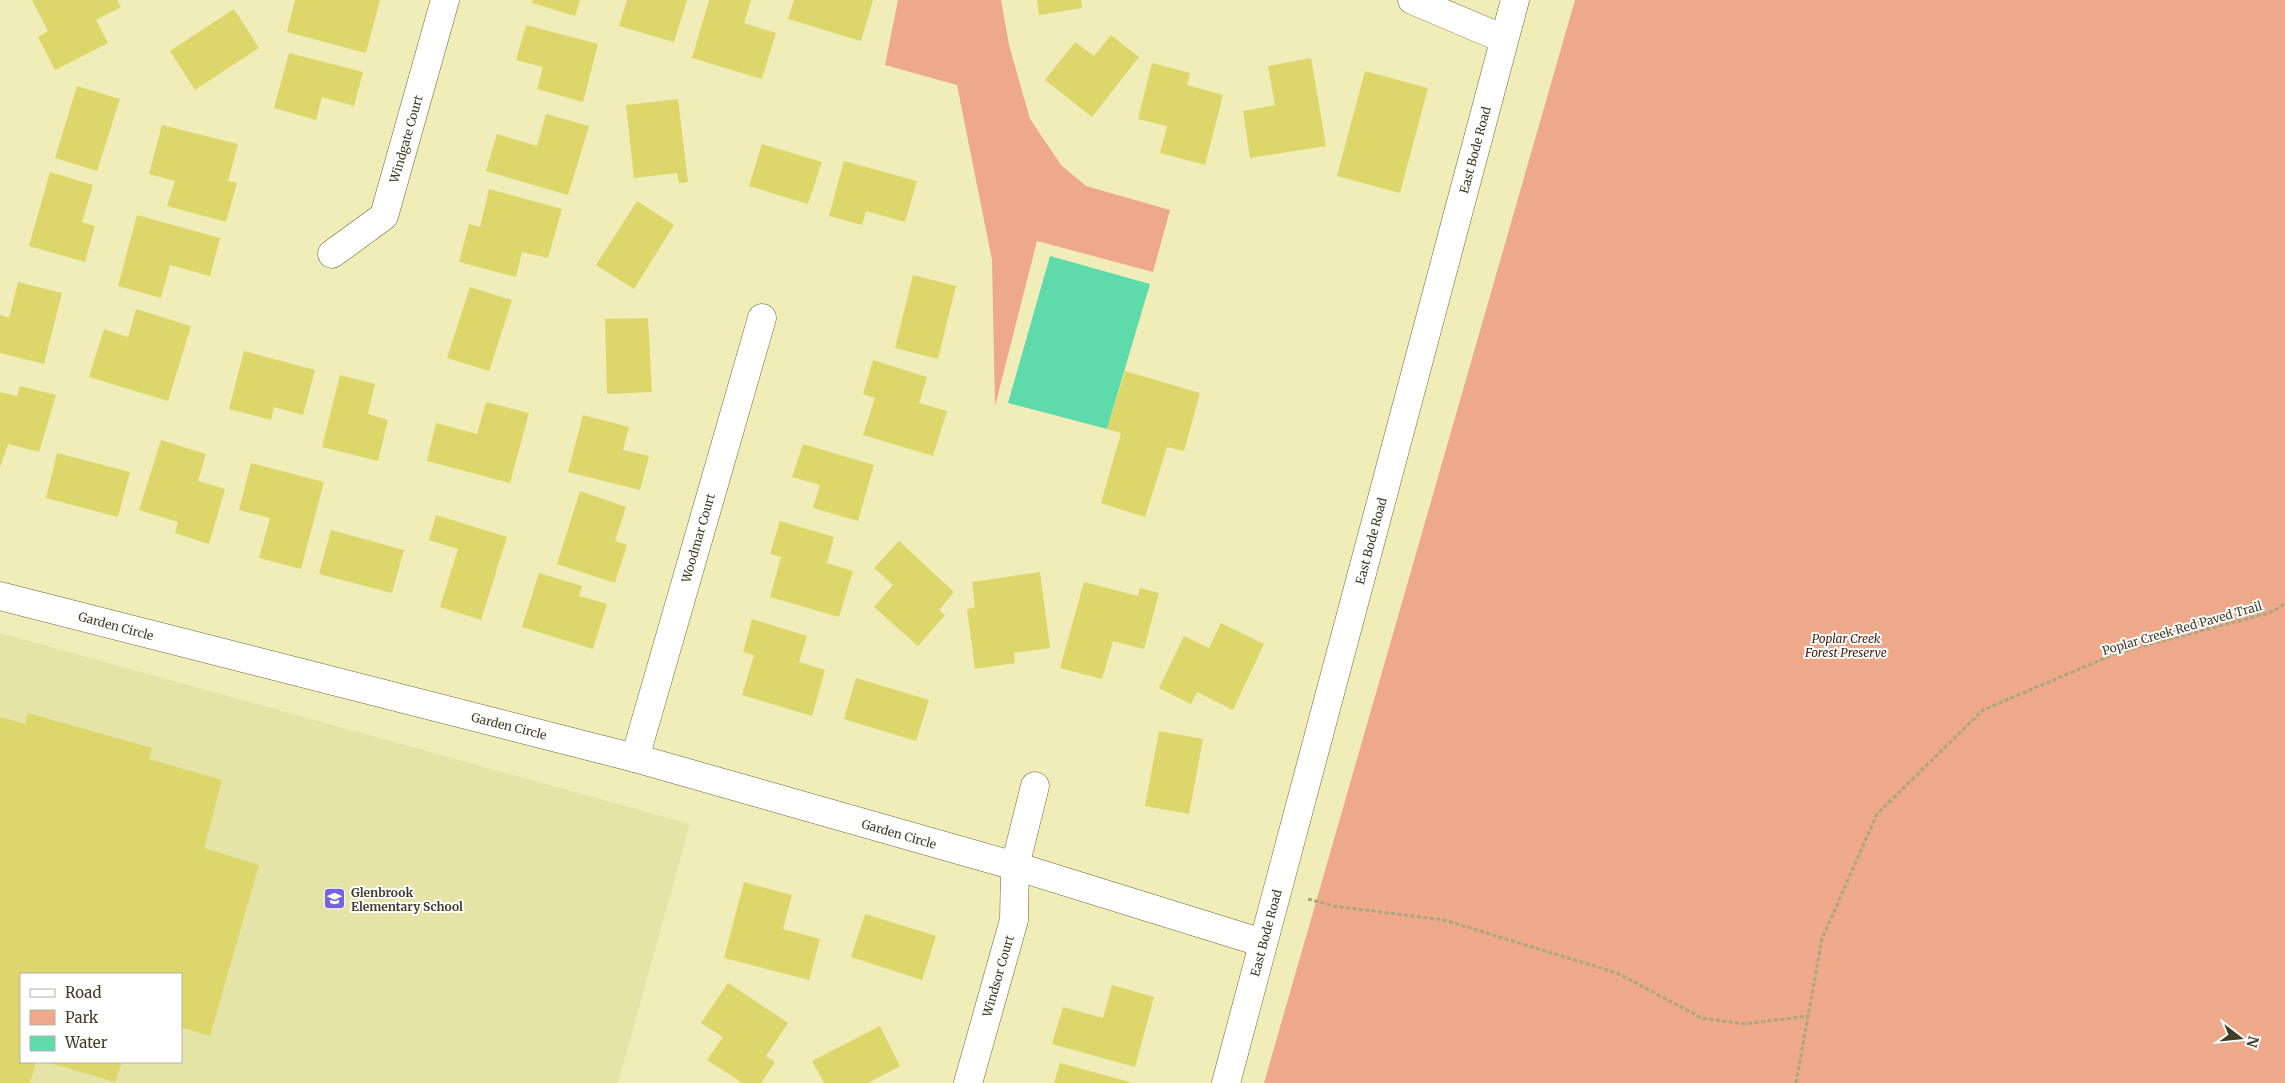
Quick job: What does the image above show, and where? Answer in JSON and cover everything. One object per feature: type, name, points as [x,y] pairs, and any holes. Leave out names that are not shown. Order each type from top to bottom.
[{"type":"street","name":"Windgate Court","points":[[332,254],[384,216],[444,0]]},
{"type":"street","points":[[1412,0],[1504,39]]},
{"type":"street","name":"East Bode Road","points":[[1226,1083],[1504,39],[1516,0]]},
{"type":"street","name":"Woodmar Court","points":[[635,758],[762,318]]},
{"type":"street","name":"Garden Circle","points":[[0,596],[635,758],[1015,866],[1263,943]]},
{"type":"street","points":[[1015,866],[1035,786]]},
{"type":"street","name":"Windsor Court","points":[[968,1083],[1014,920],[1015,866]]},
{"type":"path","name":"Poplar Creek Red Paved Trail","points":[[1796,1083],[1822,939],[1877,814],[1982,710],[2117,653],[2269,613],[2285,604]]},
{"type":"path","points":[[1278,891],[1334,906],[1444,920],[1617,973],[1702,1018],[1744,1024],[1808,1016]]},
{"type":"shaded area","name":"Glenbrook Elementary School","points":[[0,633],[690,824],[618,1083],[0,1083]]},
{"type":"green space","points":[[898,0],[1001,0],[1009,45],[1030,119],[1061,165],[1086,186],[1170,210],[1153,272],[1037,241],[995,406],[992,260],[957,85],[885,65]]},
{"type":"green space","name":"Poplar Creek Forest Preserve","points":[[1575,0],[2285,0],[2285,1083],[1264,1083]]},
{"type":"water","points":[[1050,256],[1150,284],[1107,429],[1008,403]]},
{"type":"building","points":[[32,0],[117,0],[121,7],[96,20],[108,43],[55,70],[38,37],[48,31]]},
{"type":"building","points":[[295,0],[380,0],[366,53],[287,32]]},
{"type":"building","points":[[533,0],[580,0],[575,16],[532,3]]},
{"type":"building","points":[[627,0],[687,0],[674,42],[619,26]]},
{"type":"building","points":[[709,0],[751,0],[744,23],[776,33],[762,79],[692,58]]},
{"type":"building","points":[[794,0],[873,0],[861,41],[788,19]]},
{"type":"building","points":[[1037,0],[1081,0],[1082,8],[1039,15]]},
{"type":"building","points":[[234,9],[259,48],[195,90],[170,51]]},
{"type":"building","points":[[526,25],[598,44],[583,102],[537,89],[543,67],[516,60]]},
{"type":"building","points":[[1111,35],[1139,57],[1092,117],[1045,80],[1075,42],[1094,56]]},
{"type":"building","points":[[289,53],[363,72],[354,106],[322,97],[316,120],[274,108]]},
{"type":"building","points":[[1311,58],[1326,146],[1250,158],[1243,111],[1275,105],[1268,66]]},
{"type":"building","points":[[1152,63],[1190,73],[1187,85],[1223,95],[1205,165],[1160,153],[1167,126],[1138,119]]},
{"type":"building","points":[[1365,71],[1428,88],[1400,193],[1337,176]]},
{"type":"building","points":[[77,86],[120,99],[97,171],[55,158]]},
{"type":"building","points":[[678,99],[688,182],[679,183],[677,173],[634,178],[626,105]]},
{"type":"building","points":[[546,114],[589,126],[568,195],[486,171],[497,134],[537,146]]},
{"type":"building","points":[[162,125],[238,144],[228,181],[237,183],[226,222],[167,206],[175,181],[149,174]]},
{"type":"building","points":[[762,144],[822,162],[808,204],[749,186]]},
{"type":"building","points":[[844,161],[917,181],[905,222],[866,211],[862,225],[829,216]]},
{"type":"building","points":[[50,172],[93,185],[82,222],[95,226],[85,262],[29,246]]},
{"type":"building","points":[[489,189],[562,209],[548,258],[522,252],[516,277],[459,262],[469,224],[480,227]]},
{"type":"building","points":[[637,201],[674,225],[634,289],[596,265]]},
{"type":"building","points":[[137,215],[220,238],[210,276],[170,265],[161,298],[118,286]]},
{"type":"building","points":[[913,275],[956,286],[938,359],[895,348]]},
{"type":"building","points":[[18,282],[62,293],[44,364],[0,353],[0,315],[9,318]]},
{"type":"building","points":[[470,287],[512,300],[489,371],[447,358]]},
{"type":"building","points":[[136,309],[191,326],[168,401],[89,377],[104,329],[128,337]]},
{"type":"building","points":[[648,318],[652,392],[607,394],[605,319]]},
{"type":"building","points":[[244,351],[315,370],[303,415],[274,407],[271,420],[229,409]]},
{"type":"building","points":[[873,360],[927,377],[919,403],[947,411],[933,456],[863,435],[875,398],[863,394]]},
{"type":"building","points":[[1125,371],[1200,393],[1184,451],[1167,447],[1145,517],[1101,503],[1121,433],[1107,429]]},
{"type":"building","points":[[340,375],[375,384],[368,414],[388,420],[378,461],[322,447]]},
{"type":"building","points":[[20,386],[56,395],[39,452],[8,444],[0,468],[0,392],[17,396]]},
{"type":"building","points":[[486,402],[529,413],[510,483],[427,461],[436,423],[477,434]]},
{"type":"building","points":[[583,415],[629,427],[623,450],[649,456],[640,490],[568,472]]},
{"type":"building","points":[[161,440],[206,454],[198,481],[225,489],[209,544],[175,533],[178,522],[139,510]]},
{"type":"building","points":[[803,444],[874,465],[858,521],[813,508],[820,485],[792,477]]},
{"type":"building","points":[[57,453],[130,472],[118,517],[46,498]]},
{"type":"building","points":[[251,463],[324,482],[301,569],[259,558],[270,518],[239,510]]},
{"type":"building","points":[[580,491],[626,507],[615,541],[627,545],[615,583],[557,564]]},
{"type":"building","points":[[436,515],[507,537],[481,620],[440,607],[458,549],[429,540]]},
{"type":"building","points":[[780,521],[834,537],[827,563],[853,571],[839,617],[770,597],[781,557],[770,554]]},
{"type":"building","points":[[331,530],[404,550],[392,593],[319,574]]},
{"type":"building","points":[[899,541],[954,592],[939,610],[945,615],[918,646],[874,607],[893,585],[874,568]]},
{"type":"building","points":[[1040,572],[1050,648],[1014,653],[1015,663],[975,669],[967,609],[975,607],[972,582]]},
{"type":"building","points":[[539,573],[582,586],[579,596],[607,604],[593,649],[522,627]]},
{"type":"building","points":[[1084,582],[1138,596],[1140,588],[1159,593],[1144,649],[1113,641],[1102,679],[1060,668]]},
{"type":"building","points":[[752,619],[807,636],[799,662],[825,670],[812,716],[742,695],[754,655],[743,652]]},
{"type":"building","points":[[1221,623],[1264,644],[1233,710],[1197,692],[1191,704],[1159,688],[1184,636],[1209,648]]},
{"type":"building","points":[[856,678],[929,700],[916,741],[844,719]]},
{"type":"building","points":[[28,713],[152,748],[149,759],[222,780],[204,848],[259,865],[210,1036],[182,1027],[182,973],[20,973],[20,1063],[36,1063],[30,1083],[0,1083],[0,717],[25,724]]},
{"type":"building","points":[[1159,731],[1203,739],[1189,814],[1145,806]]},
{"type":"building","points":[[744,882],[792,895],[783,929],[820,939],[809,980],[724,958]]},
{"type":"building","points":[[865,914],[936,936],[922,980],[851,957]]},
{"type":"building","points":[[728,983],[788,1023],[766,1056],[775,1062],[761,1083],[742,1083],[707,1060],[723,1037],[701,1023]]},
{"type":"building","points":[[1112,985],[1154,997],[1135,1067],[1052,1044],[1063,1007],[1103,1018]]},
{"type":"building","points":[[880,1026],[900,1066],[868,1083],[824,1083],[812,1061]]},
{"type":"building","points":[[49,1063],[122,1063],[115,1082]]},
{"type":"building","points":[[1060,1063],[1130,1082],[1130,1083],[1054,1083]]},
{"type":"place","name":"Glenbrook Elementary School","points":[[335,899]]}]
